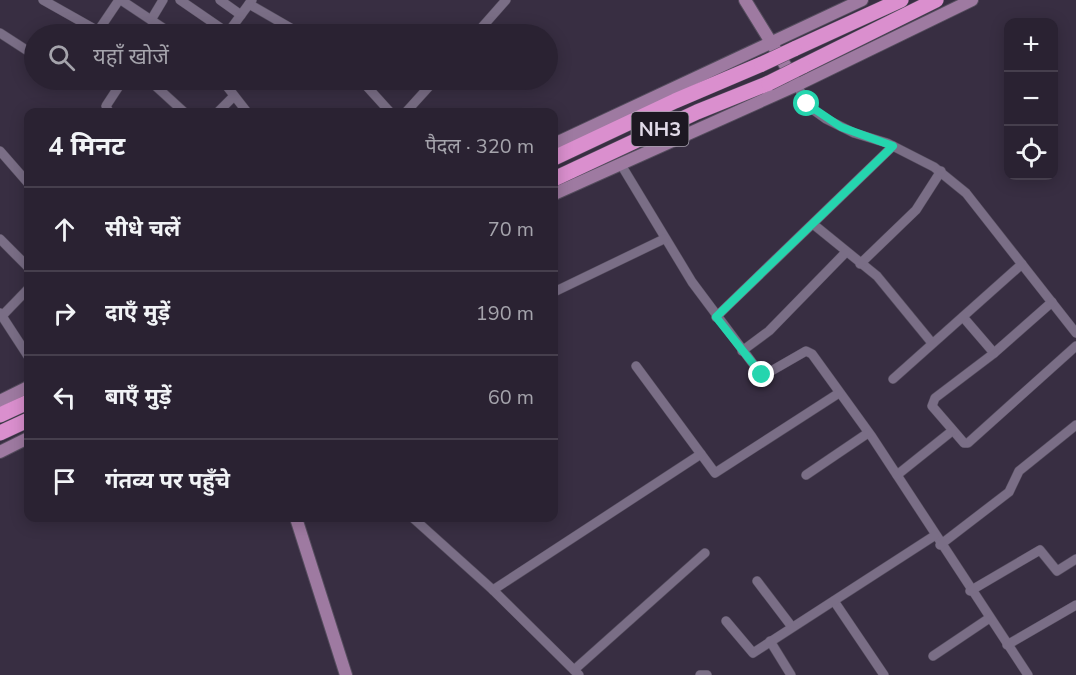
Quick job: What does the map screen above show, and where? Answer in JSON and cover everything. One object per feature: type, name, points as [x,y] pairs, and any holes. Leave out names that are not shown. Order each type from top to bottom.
[{"type":"highway","name":"NH3","points":[[558,156],[901,0]]},
{"type":"highway","name":"NH3","points":[[558,176],[697,112],[769,83],[936,0]]},
{"type":"highway","points":[[0,415],[24,404]]},
{"type":"highway","points":[[0,433],[24,422]]},
{"type":"main road","points":[[745,0],[797,84]]},
{"type":"main road","points":[[558,142],[862,0]]},
{"type":"main road","points":[[558,192],[797,84],[972,0]]},
{"type":"main road","points":[[0,401],[24,389]]},
{"type":"main road","points":[[0,452],[24,440]]},
{"type":"main road","points":[[297,522],[346,675]]},
{"type":"street","points":[[43,0],[82,24]]},
{"type":"street","points":[[103,24],[120,0],[136,4],[157,24]]},
{"type":"street","points":[[154,22],[163,0]]},
{"type":"street","points":[[180,0],[213,24]]},
{"type":"street","points":[[220,0],[241,15]]},
{"type":"street","points":[[485,24],[506,0]]},
{"type":"street","points":[[234,24],[251,2],[285,24]]},
{"type":"street","points":[[0,33],[24,49]]},
{"type":"street","points":[[797,84],[808,106],[826,119],[854,133],[893,146],[941,171],[976,203],[1076,333]]},
{"type":"street","points":[[108,108],[106,105],[116,90]]},
{"type":"street","points":[[160,90],[180,108]]},
{"type":"street","points":[[230,90],[244,108]]},
{"type":"street","points":[[370,90],[386,108]]},
{"type":"street","points":[[410,108],[426,90]]},
{"type":"street","points":[[222,108],[234,96]]},
{"type":"street","points":[[716,317],[893,146]]},
{"type":"street","points":[[0,151],[24,178]]},
{"type":"street","points":[[620,163],[664,239],[716,317],[762,375],[804,352],[810,352],[897,475],[988,619],[1028,675]]},
{"type":"street","points":[[860,264],[916,210],[941,171]]},
{"type":"street","points":[[813,224],[883,282],[932,343]]},
{"type":"street","points":[[0,239],[24,263]]},
{"type":"street","points":[[558,290],[664,239]]},
{"type":"street","points":[[742,351],[769,331],[846,252]]},
{"type":"street","points":[[893,379],[1022,264]]},
{"type":"street","points":[[24,293],[1,314],[24,350]]},
{"type":"street","points":[[1052,302],[994,353],[932,402],[932,406],[952,431],[964,443],[968,443],[1076,346]]},
{"type":"street","points":[[963,317],[994,353]]},
{"type":"street","points":[[636,366],[714,472],[718,472],[839,393]]},
{"type":"street","points":[[940,545],[1008,494],[1019,471],[1076,425]]},
{"type":"street","points":[[897,475],[952,431]]},
{"type":"street","points":[[806,475],[868,433]]},
{"type":"street","points":[[493,590],[701,454]]},
{"type":"street","points":[[417,522],[493,590],[577,672],[705,553]]},
{"type":"street","points":[[726,621],[753,653],[934,536]]},
{"type":"street","points":[[970,591],[1040,550],[1057,571],[1076,559]]},
{"type":"street","points":[[757,581],[792,627]]},
{"type":"street","points":[[834,601],[884,675]]},
{"type":"street","points":[[1007,645],[1076,604]]},
{"type":"street","points":[[933,656],[988,619]]},
{"type":"street","points":[[770,641],[791,675]]},
{"type":"street","points":[[700,675],[707,675]]},
{"type":"route","points":[[762,375],[716,317],[893,146],[841,127],[807,104]]}]
